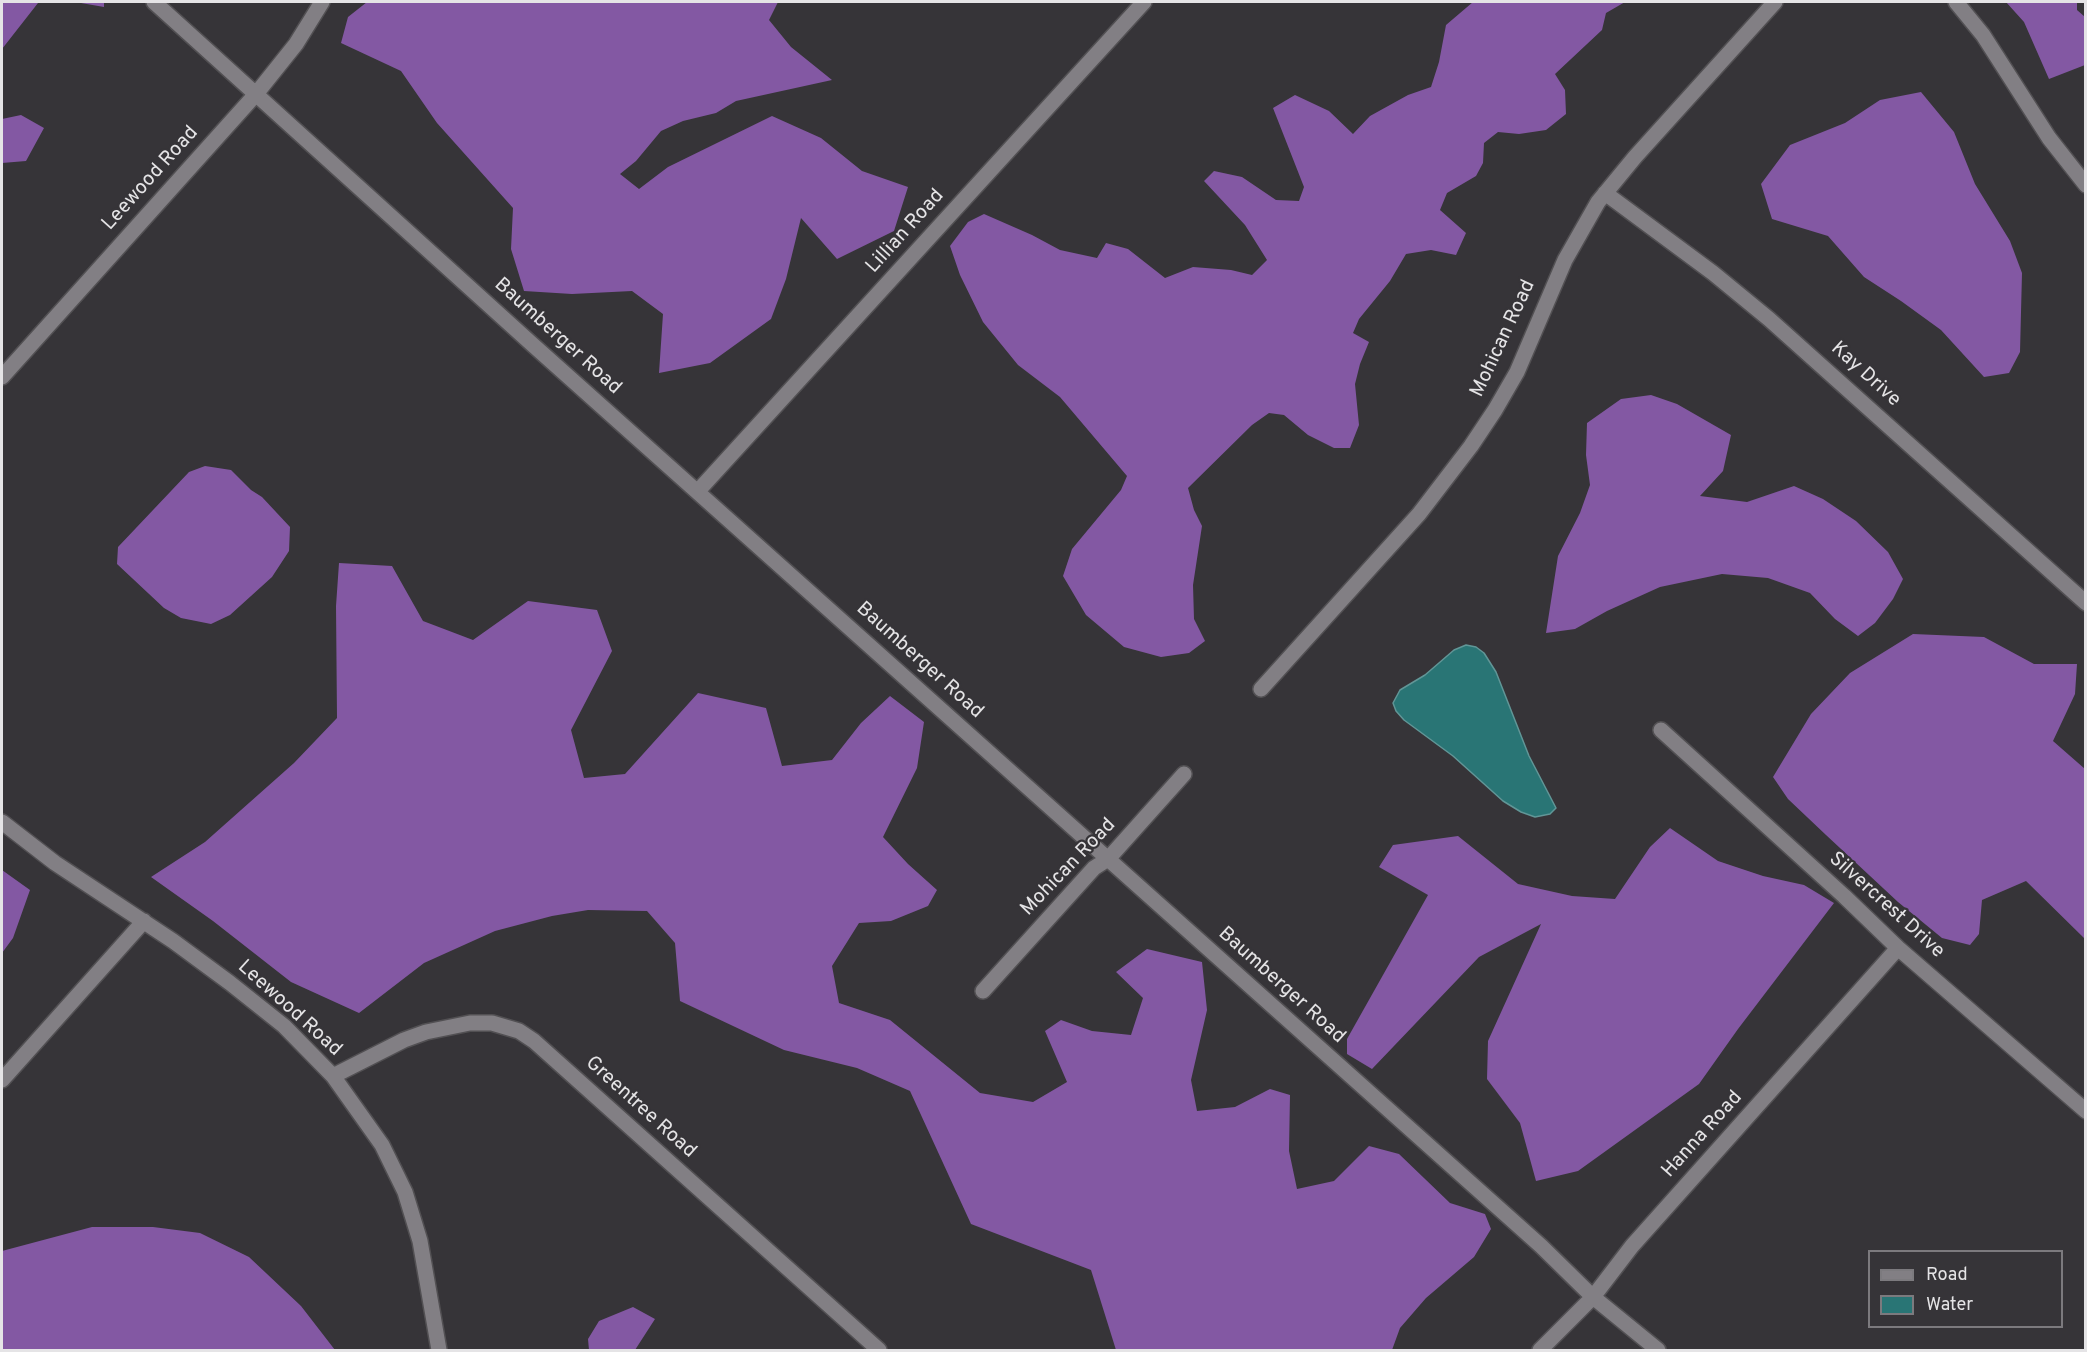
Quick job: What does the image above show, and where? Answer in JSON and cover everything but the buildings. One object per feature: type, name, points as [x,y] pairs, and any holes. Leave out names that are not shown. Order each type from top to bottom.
[{"type":"street","name":"Baumberger Road","points":[[154,2],[1541,1246],[1593,1297],[1658,1350]]},
{"type":"street","name":"Leewood Road","points":[[2,377],[256,94],[296,44],[322,2]]},
{"type":"street","name":"Lillian Road","points":[[698,491],[1144,2]]},
{"type":"street","name":"Mohican Road","points":[[1261,689],[1419,514],[1471,446],[1517,372],[1565,260],[1580,231],[1605,193],[1775,2]]},
{"type":"street","points":[[1956,2],[1983,35],[2049,138],[2085,185]]},
{"type":"street","name":"Kay Drive","points":[[1605,193],[1713,273],[1769,319],[2085,603]]},
{"type":"street","name":"Silvercrest Drive","points":[[1661,730],[1898,948],[2083,1103]]},
{"type":"street","name":"Mohican Road","points":[[983,990],[1094,868],[1108,860],[1184,774]]},
{"type":"street","name":"Leewood Road","points":[[2,822],[55,863],[201,961],[284,1026],[333,1076],[382,1145],[405,1192],[420,1241],[439,1350]]},
{"type":"street","points":[[2,1080],[144,921]]},
{"type":"street","name":"Hanna Road","points":[[1540,1350],[1593,1297],[1632,1246],[1898,948]]},
{"type":"street","name":"Greentree Road","points":[[333,1076],[404,1040],[453,1026],[492,1023],[519,1031],[534,1041],[879,1350]]},
{"type":"shaded area","points":[[2,2],[104,2],[104,7],[81,3],[38,3],[2,49]]},
{"type":"shaded area","points":[[367,2],[778,2],[769,20],[791,47],[832,80],[736,101],[716,113],[683,121],[661,131],[636,161],[620,174],[639,189],[668,167],[772,116],[821,138],[862,171],[908,187],[894,231],[837,259],[801,218],[786,279],[771,319],[710,363],[659,373],[663,314],[632,291],[572,294],[524,291],[511,249],[513,208],[437,123],[401,71],[341,43],[348,17]]},
{"type":"shaded area","points":[[1473,2],[1625,2],[1606,13],[1602,30],[1555,74],[1565,90],[1566,114],[1546,130],[1519,134],[1498,132],[1484,143],[1483,163],[1476,176],[1447,193],[1440,210],[1466,233],[1456,255],[1431,250],[1406,254],[1390,281],[1359,319],[1353,333],[1369,342],[1355,384],[1359,425],[1350,448],[1334,448],[1308,435],[1284,415],[1269,413],[1252,425],[1188,488],[1194,510],[1202,526],[1193,585],[1194,619],[1205,641],[1189,653],[1161,657],[1124,647],[1086,615],[1063,576],[1072,549],[1121,490],[1127,476],[1060,397],[1018,365],[983,322],[960,275],[950,246],[968,222],[984,214],[1060,250],[1097,258],[1106,243],[1128,249],[1165,278],[1193,267],[1231,270],[1252,275],[1267,260],[1245,225],[1204,181],[1214,171],[1242,177],[1276,200],[1299,201],[1304,187],[1273,108],[1295,95],[1329,111],[1353,134],[1370,116],[1408,95],[1431,87],[1439,62],[1446,25]]},
{"type":"shaded area","points":[[2006,2],[2077,2],[2077,10],[2085,17],[2085,65],[2049,79],[2024,22]]},
{"type":"shaded area","points":[[1921,92],[1954,132],[1975,184],[2010,241],[2022,273],[2020,352],[2009,373],[1984,377],[1941,330],[1864,277],[1828,236],[1772,219],[1761,184],[1790,145],[1845,123],[1880,100]]},
{"type":"shaded area","points":[[21,115],[44,128],[26,161],[2,163],[2,119]]},
{"type":"shaded area","points":[[1651,395],[1677,404],[1731,435],[1723,471],[1700,496],[1747,502],[1794,486],[1823,499],[1856,521],[1888,552],[1903,579],[1893,599],[1875,623],[1858,636],[1835,619],[1810,593],[1768,578],[1722,574],[1660,587],[1607,611],[1575,629],[1546,633],[1558,556],[1580,513],[1590,485],[1586,455],[1587,423],[1621,399]]},
{"type":"shaded area","points":[[205,466],[231,470],[251,490],[262,497],[290,527],[289,551],[272,577],[230,615],[211,624],[181,618],[164,608],[117,564],[118,547],[189,472]]},
{"type":"shaded area","points":[[339,563],[392,566],[423,621],[473,640],[528,601],[597,610],[612,651],[571,730],[584,778],[625,774],[698,693],[766,708],[782,766],[832,760],[861,723],[890,696],[924,722],[917,768],[883,837],[937,890],[928,906],[891,921],[859,923],[832,966],[839,1003],[890,1020],[980,1093],[1033,1102],[1067,1082],[1045,1031],[1061,1020],[1092,1031],[1131,1035],[1143,998],[1116,972],[1147,949],[1202,962],[1207,1010],[1191,1080],[1197,1111],[1235,1107],[1270,1089],[1290,1095],[1289,1151],[1297,1189],[1334,1181],[1369,1146],[1399,1154],[1450,1203],[1485,1214],[1491,1229],[1474,1257],[1426,1298],[1400,1328],[1392,1350],[1116,1350],[1091,1270],[971,1224],[910,1091],[857,1068],[784,1050],[680,1001],[675,943],[647,911],[588,910],[552,916],[495,931],[424,963],[359,1013],[291,982],[213,921],[151,877],[205,842],[294,763],[337,718],[336,606]]},
{"type":"shaded area","points":[[1913,634],[1984,637],[2034,664],[2077,664],[2075,694],[2053,741],[2085,769],[2085,939],[2026,881],[1982,900],[1979,934],[1970,945],[1942,938],[1898,902],[1788,799],[1773,777],[1811,714],[1850,673]]},
{"type":"shaded area","points":[[1670,828],[1718,861],[1763,876],[1804,885],[1834,903],[1699,1084],[1578,1171],[1536,1181],[1520,1123],[1487,1079],[1488,1041],[1541,924],[1479,957],[1372,1069],[1347,1054],[1347,1039],[1428,895],[1379,867],[1393,845],[1458,836],[1518,884],[1572,896],[1615,899],[1650,847]]},
{"type":"shaded area","points":[[2,870],[30,890],[13,938],[2,953]]},
{"type":"shaded area","points":[[92,1227],[153,1227],[200,1233],[249,1257],[301,1306],[335,1350],[2,1350],[2,1251]]},
{"type":"shaded area","points":[[633,1307],[655,1319],[635,1350],[589,1350],[588,1339],[599,1321]]},
{"type":"water","points":[[1466,645],[1476,647],[1484,653],[1496,672],[1529,756],[1556,808],[1550,814],[1535,817],[1503,801],[1453,756],[1404,720],[1396,711],[1393,703],[1400,690],[1425,675],[1454,650]]}]
